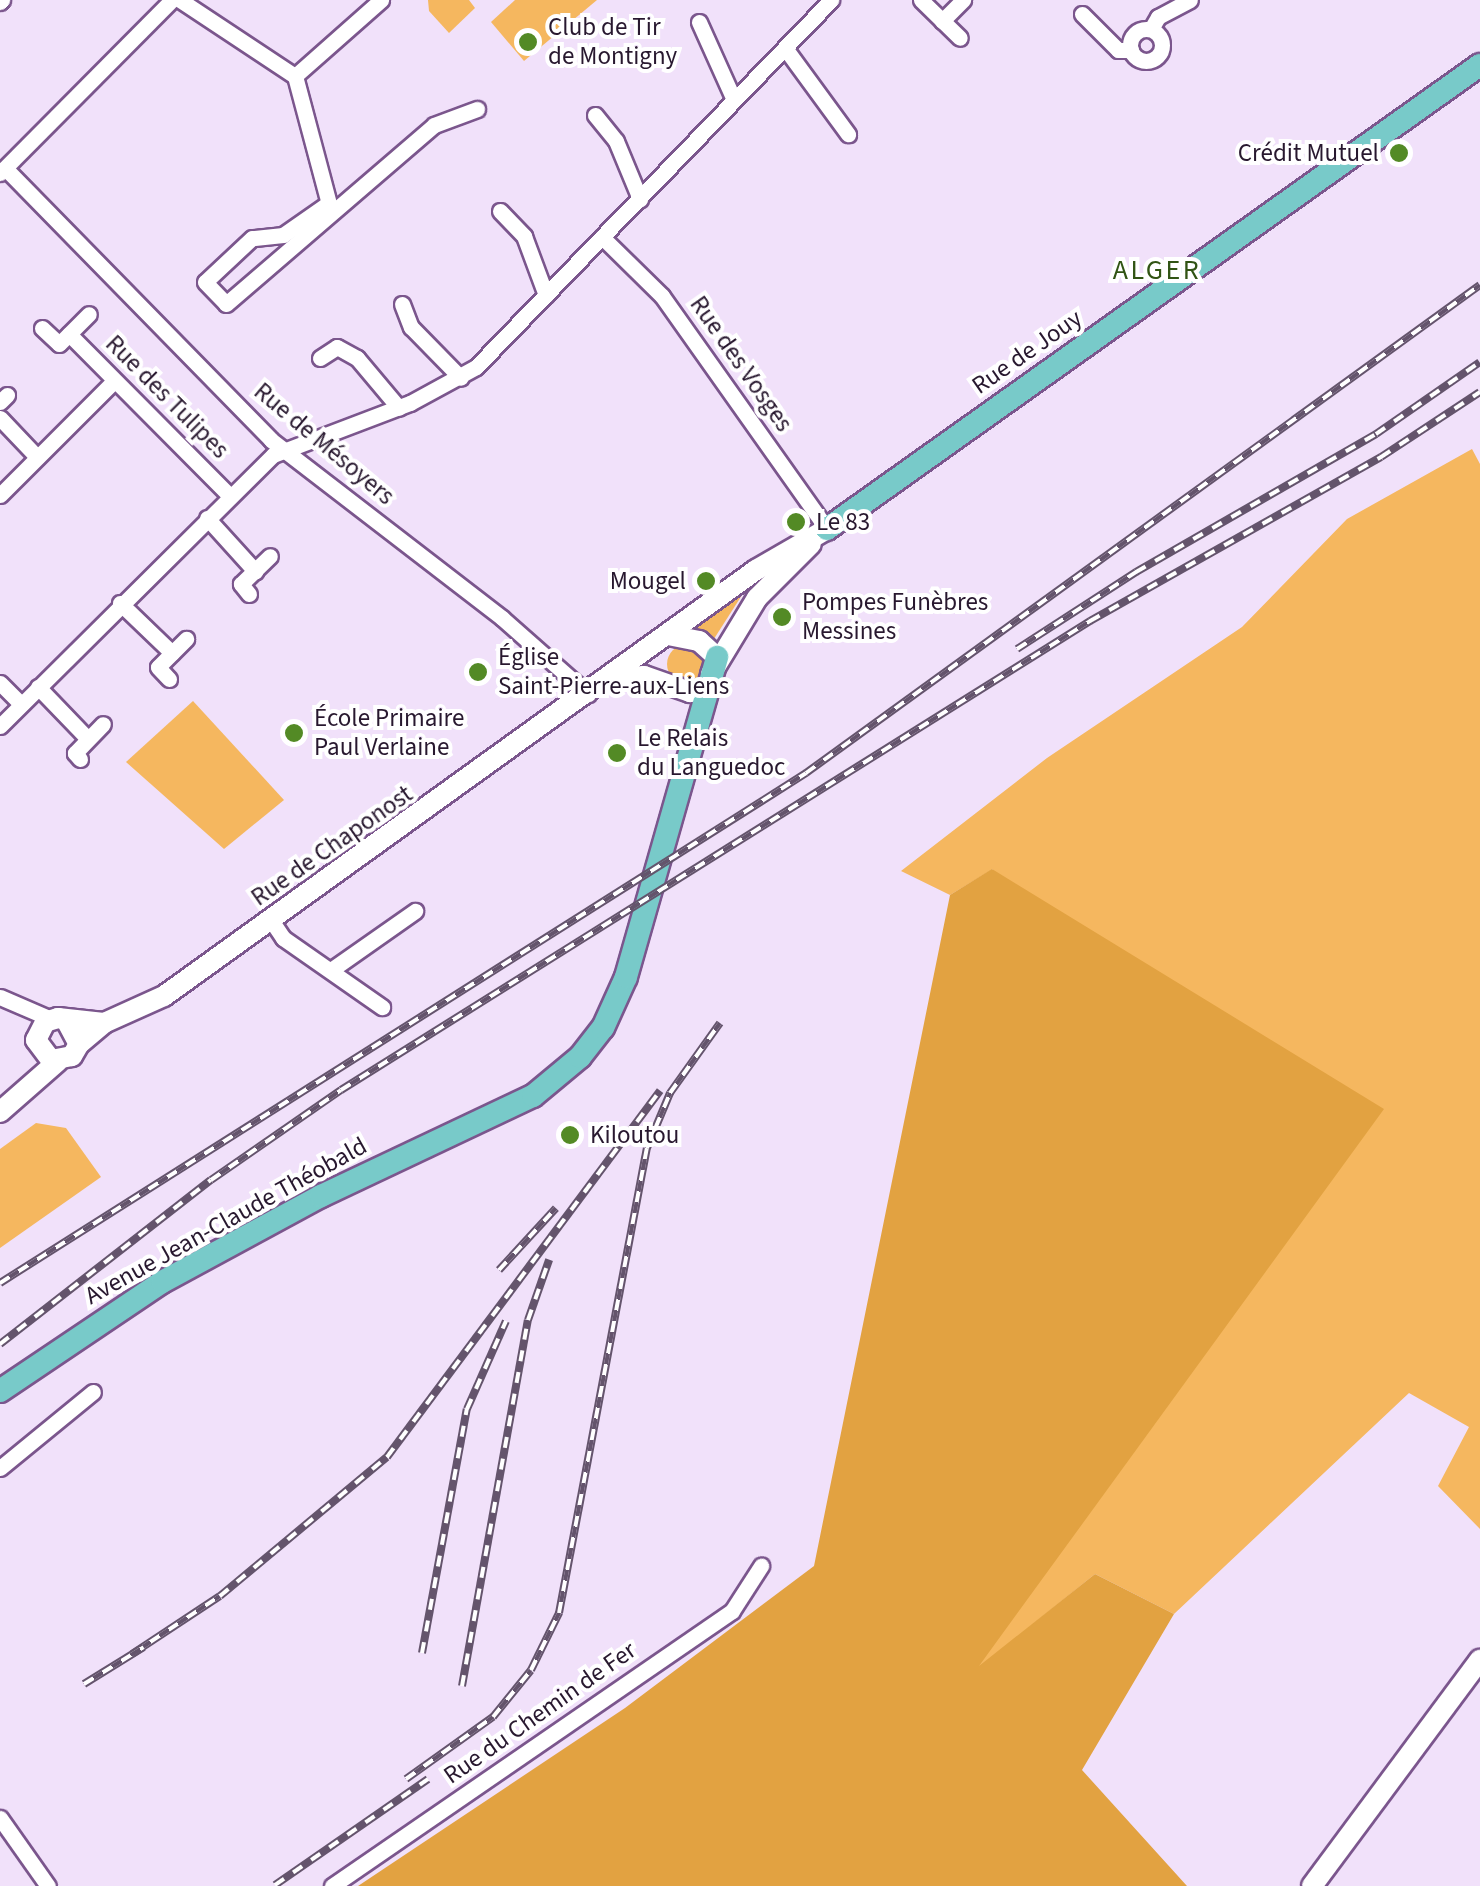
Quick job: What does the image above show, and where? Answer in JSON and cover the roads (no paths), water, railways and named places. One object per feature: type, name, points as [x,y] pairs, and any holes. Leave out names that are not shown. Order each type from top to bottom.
[{"type":"main road","name":"Rue de Jouy","points":[[727,592],[787,549],[827,529],[1480,65]]},
{"type":"main road","points":[[602,684],[690,692],[712,673],[757,598],[827,529]]},
{"type":"main road","name":"Rue de Jouy","points":[[646,907],[712,673],[715,644],[740,603],[787,549]]},
{"type":"main road","name":"Rue de Chaponost","points":[[58,1061],[104,1023],[164,996],[727,592]]},
{"type":"main road","points":[[682,776],[690,713],[668,690],[668,635],[699,641],[712,673]]},
{"type":"main road","name":"Avenue Jean-Claude Théobald","points":[[0,1391],[162,1282],[433,1140],[450,1125],[551,1080],[604,1028],[646,907]]},
{"type":"main road","points":[[31,1086],[37,1043],[58,1019],[79,1044]]},
{"type":"main road","name":"Rue de Chaponost","points":[[58,1019],[104,1023]]},
{"type":"main road","points":[[0,1112],[58,1061],[37,1043]]},
{"type":"main road","points":[[1312,1886],[1480,1660]]},
{"type":"street","points":[[2,171],[176,0],[295,76],[328,208]]},
{"type":"street","points":[[295,76],[381,0]]},
{"type":"street","points":[[0,726],[229,496],[285,451],[399,408],[461,378],[546,296],[830,0]]},
{"type":"street","points":[[920,0],[960,38]]},
{"type":"street","points":[[942,22],[963,0]]},
{"type":"street","points":[[1131,50],[1133,35],[1150,29],[1158,17],[1190,0]]},
{"type":"street","points":[[1082,14],[1118,50],[1131,50],[1141,60],[1157,57],[1162,43],[1150,29]]},
{"type":"street","points":[[699,22],[734,100]]},
{"type":"street","points":[[786,48],[848,134]]},
{"type":"street","points":[[289,239],[252,238],[205,282],[226,304],[289,239],[434,125],[477,109]]},
{"type":"street","points":[[594,115],[616,141],[640,198]]},
{"type":"street","name":"Rue de Mésoyers","points":[[2,171],[285,451],[494,610],[602,684]]},
{"type":"street","points":[[500,211],[524,236],[546,296]]},
{"type":"street","name":"Rue des Vosges","points":[[602,238],[662,296],[827,529]]},
{"type":"street","points":[[402,304],[411,327],[461,378]]},
{"type":"street","name":"Rue des Tulipes","points":[[42,328],[59,344],[90,314]]},
{"type":"street","name":"Rue des Tulipes","points":[[69,334],[229,496]]},
{"type":"street","points":[[320,358],[337,347],[358,358],[399,408]]},
{"type":"street","points":[[0,494],[114,381]]},
{"type":"street","points":[[0,418],[37,457]]},
{"type":"street","points":[[207,518],[255,570]]},
{"type":"street","points":[[250,594],[241,584],[270,556]]},
{"type":"street","points":[[120,603],[172,653]]},
{"type":"street","points":[[170,680],[158,667],[186,639]]},
{"type":"street","points":[[0,683],[21,704]]},
{"type":"street","points":[[38,687],[88,739]]},
{"type":"street","points":[[80,759],[74,753],[103,724]]},
{"type":"street","points":[[330,970],[415,911]]},
{"type":"street","points":[[271,920],[284,938],[382,1007]]},
{"type":"street","points":[[6,1001],[58,1019]]},
{"type":"street","points":[[6,1001],[37,1043]]},
{"type":"street","points":[[0,1468],[93,1392]]},
{"type":"street","name":"Rue du Chemin de Fer","points":[[332,1886],[732,1611],[761,1566]]},
{"type":"street","points":[[0,1818],[48,1886]]},
{"type":"railway","points":[[0,1283],[806,773],[1480,285]]},
{"type":"railway","points":[[1017,649],[1136,572],[1376,434],[1480,362]]},
{"type":"railway","points":[[0,1344],[211,1180],[341,1090],[1090,621],[1381,457],[1480,392]]},
{"type":"railway","points":[[406,1779],[493,1717],[531,1670],[559,1613],[647,1148],[670,1093],[720,1023]]},
{"type":"railway","points":[[132,1654],[220,1596],[387,1457],[660,1091]]},
{"type":"railway","points":[[499,1270],[556,1208]]},
{"type":"railway","points":[[462,1686],[528,1320],[549,1260]]},
{"type":"railway","points":[[422,1653],[467,1409],[506,1321]]},
{"type":"railway","points":[[84,1684],[144,1647]]},
{"type":"railway","points":[[275,1885],[428,1779]]},
{"type":"place","name":"Club de Tir de Montigny","points":[[528,42]]},
{"type":"place","name":"Crédit Mutuel","points":[[1399,153]]},
{"type":"place","name":"Le 83","points":[[796,522]]},
{"type":"place","name":"Mougel","points":[[706,581]]},
{"type":"place","name":"Pompes Funèbres Messines","points":[[782,617]]},
{"type":"place","name":"Église Saint-Pierre-aux-Liens","points":[[478,672]]},
{"type":"place","name":"École Primaire Paul Verlaine","points":[[294,733]]},
{"type":"place","name":"Le Relais du Languedoc","points":[[617,753]]},
{"type":"place","name":"Kiloutou","points":[[570,1135]]},
{"type":"district","name":"ALGER","points":[[1157,270]]}]
